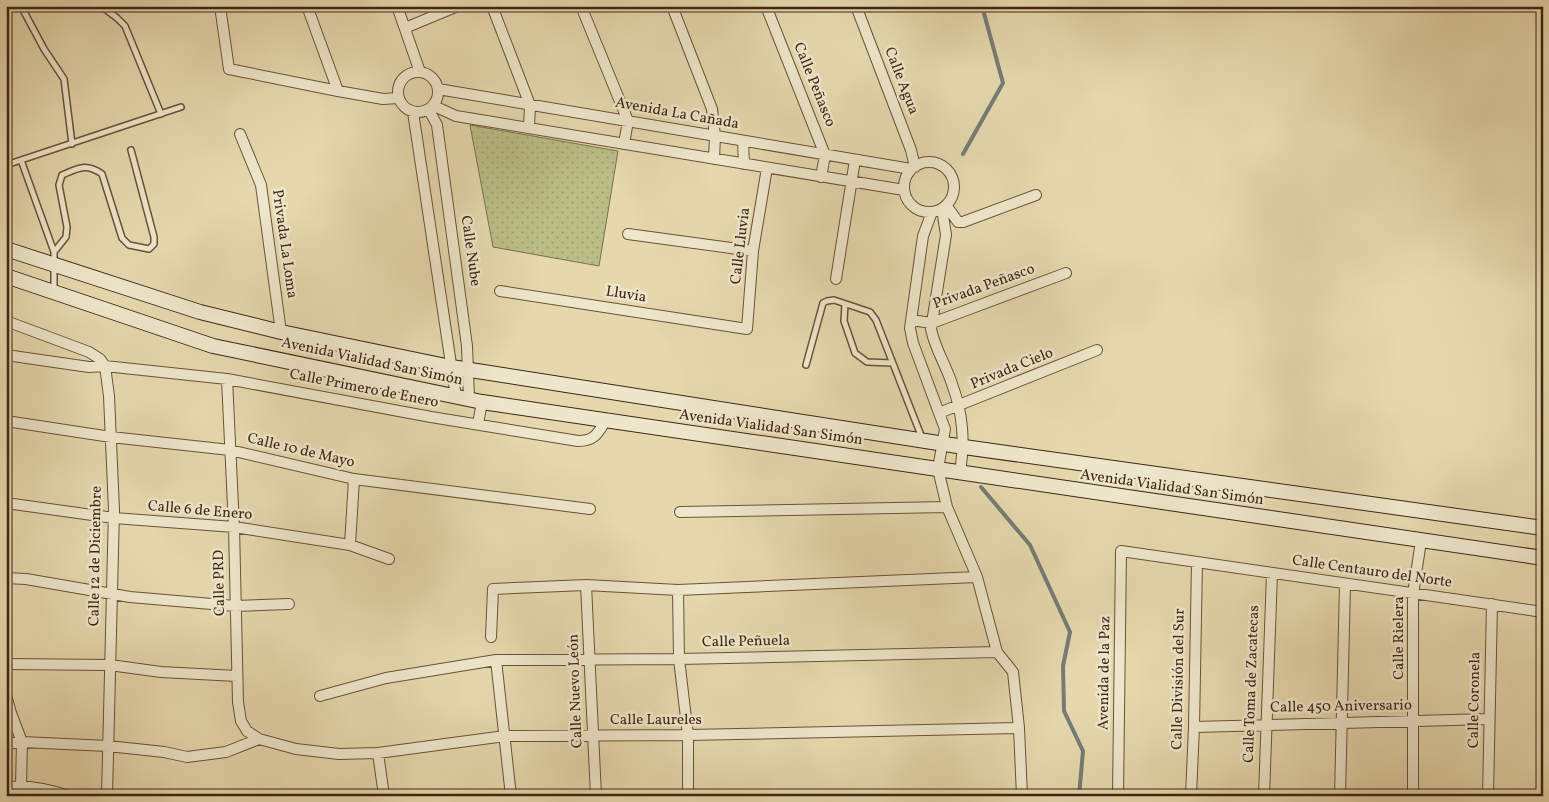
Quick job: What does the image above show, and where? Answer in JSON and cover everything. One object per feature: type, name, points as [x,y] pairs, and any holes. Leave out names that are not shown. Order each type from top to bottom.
[{"type":"main road","name":"Avenida Vialidad San Simón","points":[[6,249],[54,259],[200,312],[281,332],[451,367],[942,444],[1543,528]]},
{"type":"main road","name":"Avenida Vialidad San Simón","points":[[6,276],[214,346],[469,399],[1543,558]]},
{"type":"street","points":[[220,6],[229,69],[384,99],[398,98]]},
{"type":"street","points":[[307,6],[338,91]]},
{"type":"street","points":[[397,6],[420,72]]},
{"type":"street","points":[[405,28],[458,6]]},
{"type":"street","points":[[492,6],[530,104],[530,128]]},
{"type":"street","points":[[581,6],[628,121],[624,144]]},
{"type":"street","points":[[672,6],[712,109],[715,136],[714,159]]},
{"type":"street","name":"Calle Peñasco","points":[[766,6],[825,155]]},
{"type":"street","name":"Calle Agua","points":[[856,6],[911,150],[913,168]]},
{"type":"street","points":[[413,72],[429,75],[434,80],[438,89],[437,99],[431,108],[422,112],[412,112],[404,108],[398,98],[400,82],[406,75],[413,72]]},
{"type":"street","name":"Avenida La Cañada","points":[[438,89],[855,160],[913,168]]},
{"type":"street","points":[[431,108],[456,116],[904,190]]},
{"type":"street","name":"Calle Nube","points":[[431,108],[437,124],[469,369],[469,399]]},
{"type":"street","points":[[412,112],[451,367],[469,399],[478,424]]},
{"type":"street","name":"Privada La Loma","points":[[240,134],[261,185],[281,332]]},
{"type":"street","points":[[743,141],[744,164]]},
{"type":"street","points":[[821,177],[825,155]]},
{"type":"street","points":[[836,279],[855,160]]},
{"type":"street","points":[[1022,796],[1019,728],[1012,672],[997,652],[977,577],[946,507],[938,469],[945,429],[913,343],[910,328],[923,236],[940,209],[951,199],[954,189],[953,179],[946,169],[938,164],[927,162],[913,168],[906,177],[904,190],[908,201],[914,208],[923,211],[940,209],[958,222],[963,222],[1036,195]]},
{"type":"street","name":"Calle Lluvia","points":[[747,329],[753,252],[767,168]]},
{"type":"street","points":[[940,209],[946,235],[931,329],[933,340],[952,384],[959,406],[964,447],[960,473]]},
{"type":"street","points":[[628,234],[753,252]]},
{"type":"street","name":"Privada Peñasco","points":[[911,320],[932,323],[1066,273]]},
{"type":"street","name":"Lluvia","points":[[500,291],[747,329]]},
{"type":"street","points":[[6,321],[89,352],[100,359],[106,366]]},
{"type":"street","name":"Privada Cielo","points":[[939,414],[1097,350]]},
{"type":"street","name":"Calle Primero de Enero","points":[[6,355],[89,367],[106,366],[227,379],[431,417],[578,441],[589,441],[597,435],[606,420]]},
{"type":"street","name":"Calle 12 de Diciembre","points":[[106,366],[114,518],[107,796]]},
{"type":"street","name":"Calle PRD","points":[[227,379],[234,527],[238,702],[241,721],[247,731],[259,739],[296,750]]},
{"type":"street","name":"Calle 10 de Mayo","points":[[6,421],[111,437],[230,450],[354,479],[590,509]]},
{"type":"street","points":[[350,545],[354,479]]},
{"type":"street","name":"Calle 6 de Enero","points":[[6,503],[114,518],[234,527],[350,545],[389,559]]},
{"type":"street","points":[[680,512],[946,507]]},
{"type":"street","name":"Calle Rielera","points":[[1413,796],[1415,721],[1414,594],[1421,541]]},
{"type":"street","name":"Calle Centauro del Norte","points":[[1121,551],[1543,612]]},
{"type":"street","name":"Avenida de la Paz","points":[[1118,796],[1121,551]]},
{"type":"street","name":"Calle División del Sur","points":[[1191,796],[1197,562]]},
{"type":"street","name":"Calle Toma de Zacatecas","points":[[1264,796],[1265,724],[1272,573]]},
{"type":"street","points":[[491,637],[493,589],[586,585],[678,590],[977,577]]},
{"type":"street","points":[[6,578],[26,579],[111,594],[235,606],[289,604]]},
{"type":"street","points":[[1340,796],[1346,584]]},
{"type":"street","name":"Calle Nuevo León","points":[[586,585],[596,796]]},
{"type":"street","points":[[678,590],[679,659],[688,735],[688,796]]},
{"type":"street","name":"Calle Coronela","points":[[1488,796],[1492,604]]},
{"type":"street","name":"Calle Peñuela","points":[[320,696],[386,678],[496,660],[679,659],[997,652]]},
{"type":"street","points":[[496,660],[511,796]]},
{"type":"street","points":[[6,664],[110,665],[161,672],[237,676]]},
{"type":"street","points":[[6,696],[10,713],[22,742],[21,786]]},
{"type":"street","name":"Calle 450 Aniversario","points":[[1194,728],[1265,724],[1489,719]]},
{"type":"street","name":"Calle Laureles","points":[[296,750],[339,754],[378,753],[505,736],[688,735],[1019,728]]},
{"type":"street","points":[[6,744],[22,742],[108,746],[164,752],[187,757],[226,752],[259,739]]},
{"type":"street","points":[[378,753],[384,796]]},
{"type":"street","points":[[6,787],[21,786],[69,796]]},
{"type":"lane","points":[[21,6],[44,49],[64,79],[72,144]]},
{"type":"lane","points":[[100,6],[125,26],[161,114]]},
{"type":"lane","points":[[6,165],[181,106]]},
{"type":"lane","points":[[54,259],[66,237],[67,227],[59,185],[62,175],[77,169],[92,167],[102,174],[122,238],[129,245],[149,248],[154,244],[154,237],[131,150]]},
{"type":"lane","points":[[21,160],[54,259],[54,291]]},
{"type":"lane","points":[[806,366],[822,303],[827,300],[834,300],[870,312],[876,320],[924,441]]},
{"type":"lane","points":[[845,304],[844,321],[855,353],[867,362],[892,364]]},
{"type":"green space","points":[[470,125],[618,151],[599,266],[493,247]]},
{"type":"waterway","points":[[963,154],[1003,83],[982,6]]},
{"type":"waterway","points":[[981,487],[1030,545],[1070,632],[1063,666],[1064,711],[1083,751],[1079,796]]}]
